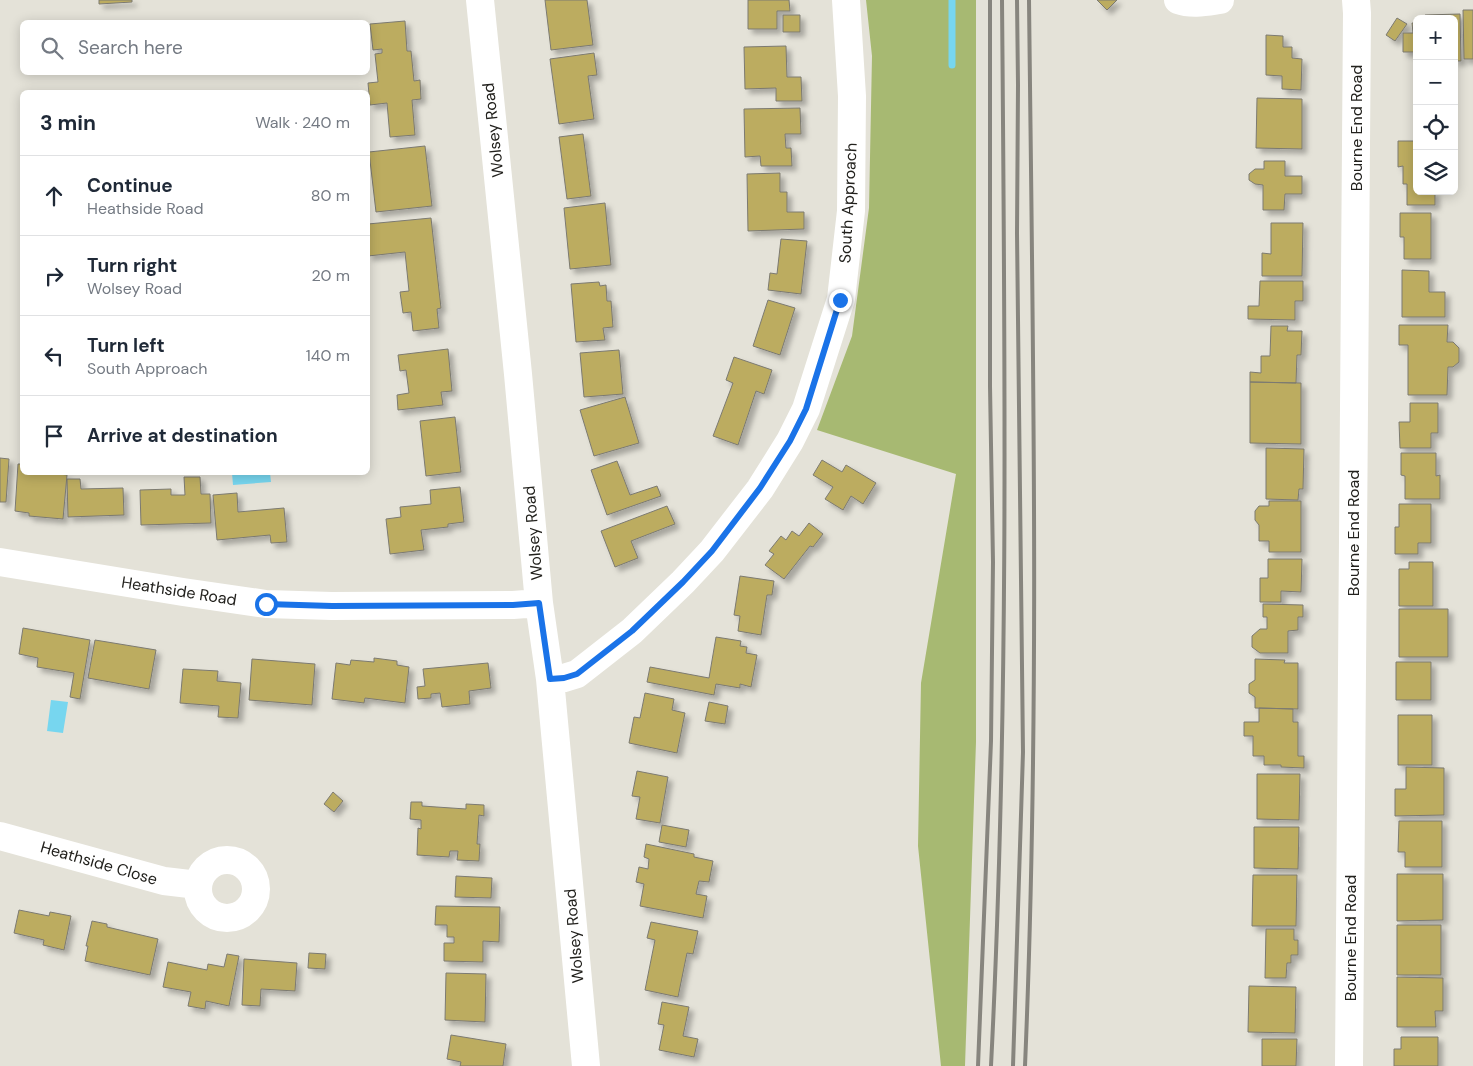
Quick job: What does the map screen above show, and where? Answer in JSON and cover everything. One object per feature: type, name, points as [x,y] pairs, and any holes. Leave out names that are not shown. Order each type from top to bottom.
[{"type":"street","name":"Wolsey Road","points":[[480,0],[539,603],[550,679],[586,1066]]},
{"type":"street","name":"South Approach","points":[[550,679],[564,678],[577,674],[632,631],[683,582],[712,551],[760,488],[790,441],[806,409],[840,300],[851,211],[852,96],[846,0]]},
{"type":"street","points":[[1178,0],[1186,3],[1220,0]]},
{"type":"street","name":"Bourne End Road","points":[[1349,1066],[1356,0]]},
{"type":"street","name":"Heathside Road","points":[[0,562],[266,604],[341,606],[513,605],[539,603]]},
{"type":"street","name":"Heathside Close","points":[[0,836],[164,881],[198,885]]},
{"type":"green space","points":[[866,0],[976,0],[976,742],[965,1066],[941,1066],[918,846],[921,683],[956,474],[817,430],[852,336],[869,208],[872,56]]},
{"type":"water","points":[[232,475],[270,475],[271,482],[233,485]]},
{"type":"water","points":[[51,700],[68,702],[63,733],[47,731]]},
{"type":"building","points":[[99,0],[132,0],[132,2],[99,4]]},
{"type":"building","points":[[545,0],[587,0],[593,45],[551,50]]},
{"type":"building","points":[[748,0],[789,0],[790,11],[777,11],[777,29],[748,29]]},
{"type":"building","points":[[1097,0],[1117,0],[1107,10]]},
{"type":"building","points":[[1463,10],[1473,10],[1473,59],[1464,59]]},
{"type":"building","points":[[1460,14],[1461,61],[1458,61],[1458,15],[1425,15]]},
{"type":"building","points":[[783,15],[800,15],[800,32],[783,32]]},
{"type":"building","points":[[1397,18],[1407,24],[1395,41],[1386,35]]},
{"type":"building","points":[[405,21],[407,51],[411,51],[414,81],[420,80],[421,99],[412,100],[415,135],[390,137],[387,103],[370,105],[368,83],[378,82],[375,54],[382,53],[382,49],[373,50],[370,24]]},
{"type":"building","points":[[1403,33],[1413,33],[1413,52],[1403,52]]},
{"type":"building","points":[[1266,35],[1283,36],[1283,47],[1292,47],[1292,58],[1302,59],[1301,90],[1282,89],[1282,76],[1266,75]]},
{"type":"building","points":[[786,46],[787,77],[801,77],[802,101],[776,101],[776,88],[745,89],[744,47]]},
{"type":"building","points":[[594,53],[597,75],[588,76],[594,119],[559,124],[550,59]]},
{"type":"building","points":[[1257,98],[1302,99],[1302,149],[1256,148]]},
{"type":"building","points":[[800,108],[801,134],[785,134],[786,148],[791,148],[792,166],[761,166],[760,156],[745,157],[744,109]]},
{"type":"building","points":[[583,134],[591,196],[567,199],[559,137]]},
{"type":"building","points":[[1398,141],[1413,141],[1413,195],[1435,195],[1435,205],[1407,205],[1407,184],[1403,184],[1403,166],[1398,167]]},
{"type":"building","points":[[425,146],[432,206],[376,212],[370,152]]},
{"type":"building","points":[[1264,161],[1285,161],[1285,176],[1302,176],[1302,194],[1285,194],[1284,210],[1263,210],[1263,185],[1255,184],[1249,180],[1249,174],[1255,169],[1264,169]]},
{"type":"building","points":[[780,173],[780,192],[787,192],[787,212],[804,212],[804,229],[748,231],[747,174]]},
{"type":"building","points":[[605,203],[611,265],[570,269],[564,208]]},
{"type":"building","points":[[1400,213],[1431,213],[1431,259],[1404,259],[1404,237],[1400,237]]},
{"type":"building","points":[[431,218],[441,308],[437,309],[439,328],[413,331],[411,312],[403,313],[400,292],[409,291],[405,252],[370,256],[370,224]]},
{"type":"building","points":[[1271,223],[1303,223],[1302,276],[1262,276],[1262,253],[1271,254]]},
{"type":"building","points":[[781,239],[807,241],[801,294],[768,290],[770,273],[777,274]]},
{"type":"building","points":[[1402,270],[1429,271],[1429,292],[1445,292],[1445,317],[1402,317]]},
{"type":"building","points":[[1260,281],[1303,281],[1303,301],[1295,301],[1295,320],[1248,319],[1248,306],[1259,306]]},
{"type":"building","points":[[599,282],[600,286],[606,285],[607,301],[611,301],[613,327],[603,328],[605,340],[576,342],[571,284]]},
{"type":"building","points":[[768,300],[795,308],[780,355],[753,346]]},
{"type":"building","points":[[1399,325],[1448,325],[1447,342],[1453,342],[1459,348],[1459,362],[1453,367],[1448,367],[1447,395],[1408,395],[1408,345],[1399,345]]},
{"type":"building","points":[[1271,326],[1288,326],[1287,331],[1302,331],[1301,355],[1297,355],[1296,383],[1250,382],[1250,372],[1261,373],[1261,356],[1270,356]]},
{"type":"building","points":[[448,349],[452,391],[441,392],[443,405],[398,410],[397,395],[409,393],[406,370],[400,371],[398,355]]},
{"type":"building","points":[[619,350],[623,394],[584,397],[580,353]]},
{"type":"building","points":[[734,357],[772,370],[764,394],[756,391],[738,445],[713,436],[733,383],[726,380]]},
{"type":"building","points":[[1250,382],[1301,383],[1301,444],[1250,443]]},
{"type":"building","points":[[625,397],[639,443],[594,456],[580,410]]},
{"type":"building","points":[[1410,403],[1438,403],[1438,433],[1431,433],[1431,448],[1400,448],[1399,422],[1410,422]]},
{"type":"building","points":[[455,417],[461,472],[426,476],[420,421]]},
{"type":"building","points":[[1266,448],[1304,449],[1303,489],[1299,489],[1298,500],[1266,499]]},
{"type":"building","points":[[1401,453],[1436,453],[1436,476],[1440,475],[1440,499],[1405,499],[1405,476],[1401,475]]},
{"type":"building","points":[[0,458],[9,459],[6,502],[0,502]]},
{"type":"building","points":[[822,460],[842,472],[846,465],[876,483],[863,504],[851,496],[843,510],[825,499],[833,487],[813,475]]},
{"type":"building","points":[[617,461],[630,495],[657,486],[661,496],[607,515],[591,470]]},
{"type":"building","points":[[18,464],[20,464],[20,475],[67,475],[63,519],[29,516],[29,513],[15,511]]},
{"type":"building","points":[[184,477],[200,477],[201,494],[210,494],[211,523],[141,525],[140,490],[171,489],[171,495],[185,495]]},
{"type":"building","points":[[67,479],[80,479],[81,489],[123,488],[124,515],[68,517]]},
{"type":"building","points":[[460,487],[464,522],[448,524],[448,527],[421,530],[424,550],[390,554],[386,519],[401,517],[400,507],[431,504],[430,490]]},
{"type":"building","points":[[237,493],[238,512],[284,508],[287,542],[271,543],[270,535],[217,540],[213,495]]},
{"type":"building","points":[[1269,501],[1301,501],[1301,552],[1269,552],[1269,541],[1259,541],[1259,525],[1255,520],[1255,511],[1259,506],[1269,506]]},
{"type":"building","points":[[1399,504],[1431,504],[1431,543],[1418,543],[1418,554],[1395,554],[1395,527],[1399,527]]},
{"type":"building","points":[[667,506],[675,524],[631,541],[638,558],[615,567],[601,531]]},
{"type":"building","points":[[809,523],[823,534],[813,547],[810,546],[784,579],[765,565],[774,554],[769,551],[781,536],[786,540],[792,531],[799,536]]},
{"type":"building","points":[[1268,559],[1302,559],[1301,592],[1281,591],[1281,602],[1260,602],[1260,578],[1268,578]]},
{"type":"building","points":[[1409,562],[1433,562],[1433,606],[1399,606],[1399,569],[1409,569]]},
{"type":"building","points":[[740,576],[774,581],[772,595],[767,595],[761,635],[738,631],[740,616],[734,615]]},
{"type":"building","points":[[1263,604],[1303,605],[1303,617],[1298,617],[1298,630],[1288,631],[1288,653],[1260,653],[1252,647],[1252,636],[1260,629],[1267,629],[1267,617],[1263,617]]},
{"type":"building","points":[[1399,609],[1448,609],[1448,657],[1399,657]]},
{"type":"building","points":[[23,628],[90,640],[80,699],[70,697],[74,673],[37,667],[38,658],[19,654]]},
{"type":"building","points":[[716,637],[741,641],[740,646],[747,647],[746,653],[757,655],[751,687],[740,684],[740,688],[716,684],[714,695],[647,682],[650,667],[709,678]]},
{"type":"building","points":[[95,640],[156,650],[149,689],[88,678]]},
{"type":"building","points":[[374,658],[397,661],[397,665],[409,667],[405,703],[365,698],[364,703],[332,699],[336,663],[350,665],[351,660],[374,662]]},
{"type":"building","points":[[252,659],[315,664],[312,705],[249,700]]},
{"type":"building","points":[[1255,659],[1285,660],[1284,663],[1298,663],[1298,709],[1255,708],[1255,697],[1249,693],[1249,684],[1255,680]]},
{"type":"building","points":[[1396,662],[1431,662],[1431,700],[1396,700]]},
{"type":"building","points":[[488,663],[491,688],[469,691],[470,704],[442,707],[440,693],[431,694],[431,698],[418,699],[417,687],[425,686],[423,669]]},
{"type":"building","points":[[183,669],[218,671],[217,681],[241,683],[238,718],[218,717],[219,706],[180,703]]},
{"type":"building","points":[[645,693],[674,699],[672,710],[685,713],[677,753],[629,743],[634,717],[640,718]]},
{"type":"building","points":[[709,702],[728,706],[725,724],[705,721]]},
{"type":"building","points":[[1259,708],[1293,709],[1293,722],[1298,722],[1298,756],[1304,756],[1304,768],[1264,765],[1264,756],[1253,756],[1253,736],[1244,736],[1244,722],[1259,722]]},
{"type":"building","points":[[1398,715],[1432,715],[1432,765],[1398,765]]},
{"type":"building","points":[[1406,767],[1444,768],[1444,815],[1395,816],[1395,789],[1406,789]]},
{"type":"building","points":[[637,771],[668,777],[660,823],[636,819],[640,797],[632,796]]},
{"type":"building","points":[[1257,774],[1300,774],[1299,820],[1257,819]]},
{"type":"building","points":[[333,792],[343,801],[334,812],[324,804]]},
{"type":"building","points":[[411,802],[422,802],[422,806],[466,809],[466,804],[484,805],[484,816],[479,815],[477,844],[480,844],[479,861],[457,860],[458,851],[450,851],[449,857],[417,855],[418,828],[421,829],[421,820],[410,819]]},
{"type":"building","points":[[1399,821],[1442,821],[1442,867],[1405,867],[1405,852],[1398,852]]},
{"type":"building","points":[[662,825],[689,830],[686,847],[659,842]]},
{"type":"building","points":[[1254,827],[1299,827],[1298,869],[1254,868]]},
{"type":"building","points":[[646,844],[694,854],[694,857],[713,861],[709,882],[699,881],[696,894],[707,896],[703,918],[640,906],[644,884],[636,882],[639,867],[648,869],[649,859],[644,857]]},
{"type":"building","points":[[1397,874],[1443,874],[1443,920],[1397,921]]},
{"type":"building","points":[[1253,875],[1297,875],[1296,926],[1252,926]]},
{"type":"building","points":[[456,876],[492,878],[491,898],[455,897]]},
{"type":"building","points":[[436,906],[500,907],[499,942],[483,941],[483,962],[444,961],[444,943],[454,943],[454,937],[447,937],[447,925],[435,925]]},
{"type":"building","points":[[19,910],[49,916],[50,912],[71,916],[64,950],[43,945],[44,940],[14,933]]},
{"type":"building","points":[[92,921],[107,924],[107,927],[158,939],[150,975],[85,961],[88,946],[86,946]]},
{"type":"building","points":[[651,922],[698,931],[693,954],[687,953],[678,997],[645,990],[655,940],[647,938]]},
{"type":"building","points":[[1397,925],[1441,925],[1441,975],[1397,975]]},
{"type":"building","points":[[1266,929],[1294,929],[1294,940],[1298,940],[1298,955],[1291,955],[1291,963],[1287,963],[1286,978],[1265,978]]},
{"type":"building","points":[[309,953],[326,954],[325,969],[308,968]]},
{"type":"building","points":[[227,954],[239,956],[229,1006],[206,1001],[205,1009],[188,1006],[191,992],[163,987],[168,962],[207,970],[208,964],[224,967]]},
{"type":"building","points":[[244,959],[297,963],[295,991],[261,989],[260,1006],[242,1005]]},
{"type":"building","points":[[446,973],[486,974],[485,1022],[445,1020]]},
{"type":"building","points":[[1397,977],[1443,978],[1443,1011],[1435,1011],[1436,1027],[1397,1027]]},
{"type":"building","points":[[1249,986],[1296,987],[1295,1033],[1248,1032]]},
{"type":"building","points":[[662,1002],[689,1007],[683,1036],[698,1039],[694,1057],[659,1050],[664,1025],[658,1024]]},
{"type":"building","points":[[451,1035],[506,1044],[503,1066],[460,1066],[461,1062],[447,1059]]},
{"type":"building","points":[[1401,1037],[1438,1037],[1438,1066],[1394,1066],[1394,1049],[1401,1049]]},
{"type":"building","points":[[1262,1039],[1297,1039],[1296,1066],[1262,1066]]},
{"type":"waterway","points":[[952,0],[952,65]]},
{"type":"railway","points":[[978,1066],[991,741],[993,562],[990,386],[990,0]]},
{"type":"railway","points":[[991,1066],[1001,800],[1003,666],[1005,400],[1002,0]]},
{"type":"railway","points":[[1013,1066],[1023,752],[1017,233],[1017,0]]},
{"type":"railway","points":[[1025,1066],[1033,800],[1034,666],[1029,0]]},
{"type":"route","points":[[266,604],[332,606],[513,605],[539,603],[550,679],[564,678],[577,674],[632,631],[683,582],[712,551],[760,488],[790,441],[806,409],[840,300]]}]
